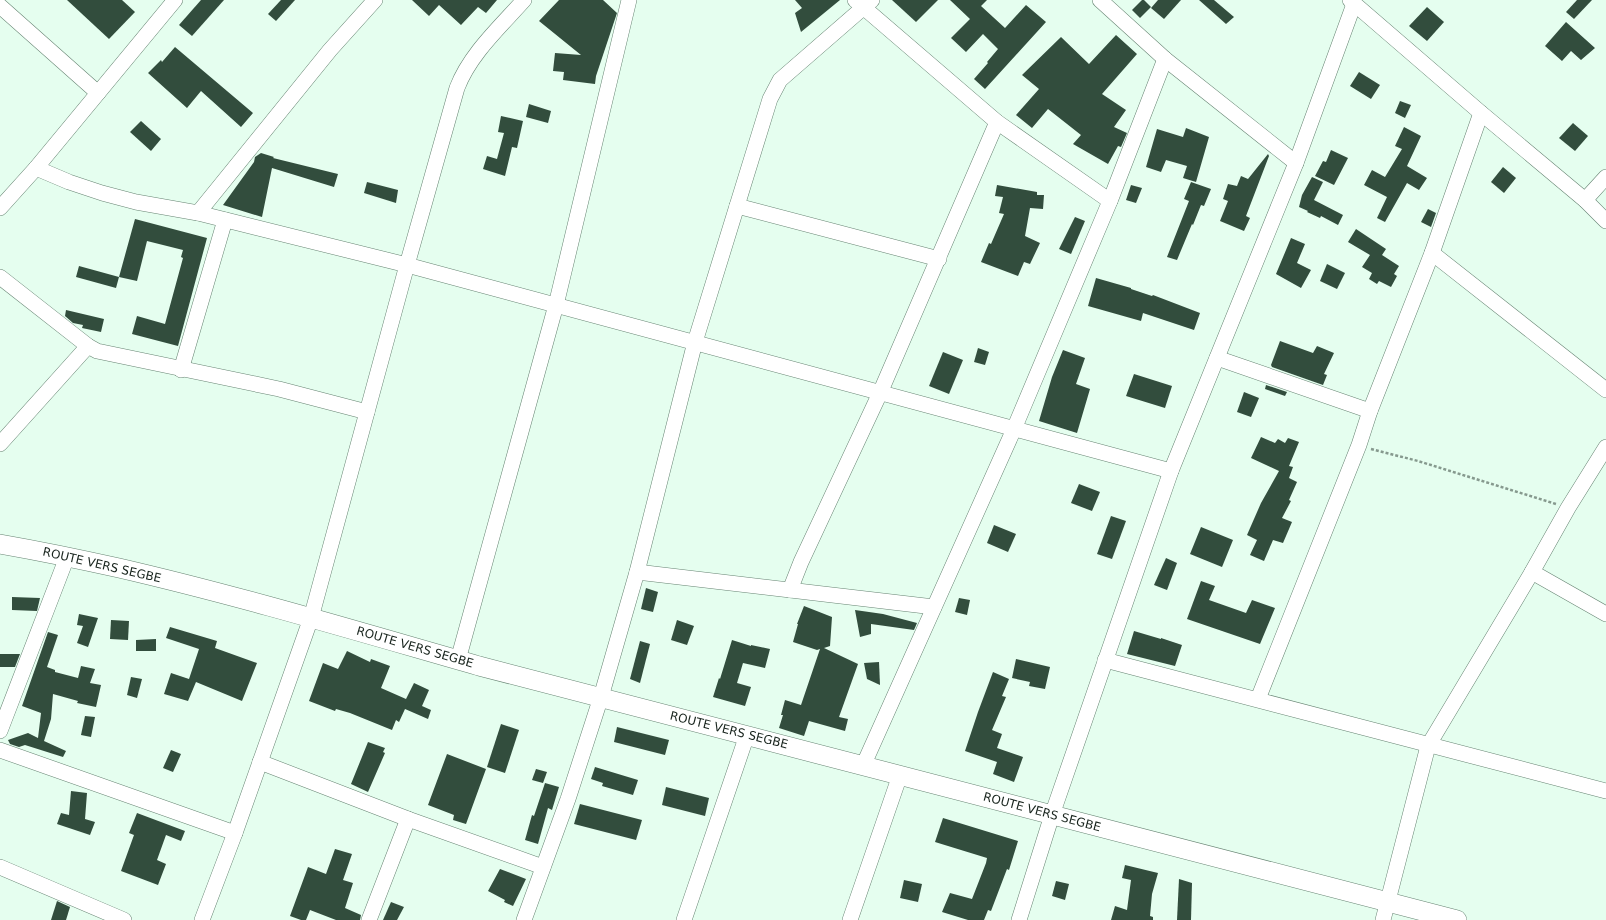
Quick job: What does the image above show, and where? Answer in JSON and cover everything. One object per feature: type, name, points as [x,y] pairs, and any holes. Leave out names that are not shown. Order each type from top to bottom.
[{"type":"main road","name":"ROUTE VERS SEGBE","points":[[0,544],[67,557],[179,583],[311,618],[458,660],[1457,920]]},
{"type":"street","points":[[0,208],[36,168],[175,0]]},
{"type":"street","points":[[198,213],[330,50],[375,0]]},
{"type":"street","points":[[202,920],[235,833],[311,618],[457,88],[462,74],[472,60],[524,0]]},
{"type":"street","points":[[458,660],[556,305],[629,0]]},
{"type":"street","points":[[1100,0],[1166,59],[1296,163]]},
{"type":"street","points":[[524,920],[568,799],[601,697],[637,572],[695,342],[770,99],[777,85],[863,2],[997,122],[1110,201]]},
{"type":"street","points":[[1019,920],[1052,814],[1171,471],[1296,163],[1352,2],[1584,200],[1606,221]]},
{"type":"street","points":[[0,6],[98,93]]},
{"type":"street","points":[[863,766],[1014,429],[1110,201],[1166,59]]},
{"type":"street","points":[[1258,699],[1359,446],[1370,411],[1432,253],[1481,113]]},
{"type":"street","points":[[790,590],[801,562],[880,392],[939,259],[997,122]]},
{"type":"street","points":[[36,168],[102,194],[136,202],[198,213],[407,265],[1171,471]]},
{"type":"street","points":[[1584,200],[1606,177]]},
{"type":"street","points":[[737,206],[939,259]]},
{"type":"street","points":[[181,370],[225,220]]},
{"type":"street","points":[[1432,253],[1606,390]]},
{"type":"street","points":[[0,277],[88,346],[103,353],[279,389],[367,412]]},
{"type":"street","points":[[0,444],[88,346]]},
{"type":"street","points":[[1217,358],[1370,411]]},
{"type":"street","points":[[1383,920],[1428,746],[1532,572],[1568,508],[1606,447]]},
{"type":"street","points":[[0,731],[67,557]]},
{"type":"street","points":[[637,572],[934,607]]},
{"type":"street","points":[[1532,572],[1606,614]]},
{"type":"street","points":[[1105,660],[1258,699],[1428,746],[1606,791]]},
{"type":"street","points":[[684,920],[747,734]]},
{"type":"street","points":[[0,750],[235,833]]},
{"type":"street","points":[[260,762],[408,819],[544,867]]},
{"type":"street","points":[[850,920],[900,775]]},
{"type":"street","points":[[369,920],[408,819]]},
{"type":"street","points":[[0,867],[124,920]]},
{"type":"path","points":[[1359,446],[1418,461],[1568,508]]},
{"type":"building","points":[[67,0],[122,0],[135,12],[109,39]]},
{"type":"building","points":[[201,0],[224,0],[192,36],[179,25]]},
{"type":"building","points":[[281,0],[295,0],[276,21],[268,14]]},
{"type":"building","points":[[412,0],[497,0],[486,13],[478,7],[461,25],[439,5],[429,16]]},
{"type":"building","points":[[559,0],[603,0],[617,13],[596,76],[595,84],[563,80],[564,72],[553,71],[555,53],[581,55],[539,21]]},
{"type":"building","points":[[795,0],[840,0],[801,32],[795,13],[802,8]]},
{"type":"building","points":[[892,0],[938,0],[916,22]]},
{"type":"building","points":[[950,0],[987,0],[981,6],[1005,28],[1026,5],[1046,22],[985,89],[974,79],[998,49],[983,34],[966,52],[951,38],[970,19]]},
{"type":"building","points":[[1142,0],[1144,0],[1151,7],[1140,18],[1132,10]]},
{"type":"building","points":[[1158,0],[1181,0],[1164,19],[1151,8]]},
{"type":"building","points":[[1199,0],[1214,0],[1234,17],[1226,24]]},
{"type":"building","points":[[1577,0],[1592,0],[1574,19],[1566,12]]},
{"type":"building","points":[[1427,7],[1444,22],[1427,41],[1409,26]]},
{"type":"building","points":[[1566,22],[1595,48],[1581,60],[1571,51],[1562,61],[1545,46]]},
{"type":"building","points":[[1116,35],[1137,54],[1102,94],[1126,110],[1114,127],[1127,133],[1121,147],[1118,146],[1108,164],[1073,144],[1081,135],[1048,109],[1032,128],[1016,115],[1039,89],[1022,75],[1061,37],[1089,64]]},
{"type":"building","points":[[175,47],[253,113],[241,127],[201,91],[187,108],[148,73],[161,60],[162,62]]},
{"type":"building","points":[[1359,72],[1380,85],[1371,99],[1350,86]]},
{"type":"building","points":[[1400,101],[1411,105],[1405,118],[1395,113]]},
{"type":"building","points":[[529,104],[551,111],[548,123],[526,117]]},
{"type":"building","points":[[501,116],[523,121],[517,148],[512,147],[505,176],[483,169],[487,156],[497,159],[504,133],[498,132]]},
{"type":"building","points":[[141,121],[161,139],[151,151],[130,132]]},
{"type":"building","points":[[1573,123],[1588,136],[1575,151],[1559,138]]},
{"type":"building","points":[[1404,127],[1421,136],[1407,166],[1427,178],[1419,190],[1407,183],[1385,222],[1377,218],[1387,197],[1364,185],[1372,170],[1385,177],[1402,149],[1395,146]]},
{"type":"building","points":[[1186,128],[1209,137],[1196,182],[1183,178],[1187,166],[1166,160],[1161,172],[1146,167],[1157,129],[1183,137]]},
{"type":"building","points":[[1331,150],[1348,158],[1334,185],[1315,176],[1323,161],[1326,162]]},
{"type":"building","points":[[261,153],[274,157],[273,158],[338,174],[334,187],[272,168],[262,217],[223,205],[254,162],[255,157]]},
{"type":"building","points":[[1268,154],[1269,156],[1246,216],[1250,218],[1244,231],[1220,221],[1228,201],[1223,199],[1228,184],[1237,186],[1241,176],[1248,179]]},
{"type":"building","points":[[1503,167],[1516,178],[1504,193],[1491,182]]},
{"type":"building","points":[[1312,177],[1323,182],[1314,200],[1343,215],[1338,225],[1299,207],[1302,195]]},
{"type":"building","points":[[367,182],[398,190],[396,203],[364,193]]},
{"type":"building","points":[[1191,182],[1211,189],[1204,206],[1201,205],[1177,260],[1167,257],[1189,201],[1184,199]]},
{"type":"building","points":[[997,185],[1037,192],[1037,195],[1044,195],[1043,209],[1030,208],[1025,236],[1040,243],[1030,264],[1024,262],[1018,276],[981,262],[989,243],[991,244],[1004,214],[999,213],[1003,197],[995,196]]},
{"type":"building","points":[[1131,185],[1142,188],[1136,203],[1126,200]]},
{"type":"building","points":[[1428,209],[1436,213],[1431,227],[1421,222]]},
{"type":"building","points":[[1075,217],[1085,221],[1071,254],[1059,249]]},
{"type":"building","points":[[135,219],[207,238],[178,346],[132,334],[137,316],[165,324],[183,258],[181,257],[183,250],[147,241],[137,281],[119,277]]},
{"type":"building","points":[[1356,229],[1386,249],[1382,255],[1399,266],[1394,274],[1397,276],[1391,287],[1379,281],[1377,284],[1369,279],[1372,273],[1362,267],[1370,255],[1348,242]]},
{"type":"building","points":[[1291,238],[1305,244],[1297,263],[1311,270],[1301,288],[1276,274]]},
{"type":"building","points":[[1327,264],[1345,273],[1337,289],[1320,281]]},
{"type":"building","points":[[79,266],[119,277],[116,288],[76,277]]},
{"type":"building","points":[[1096,278],[1152,296],[1153,295],[1200,313],[1194,330],[1143,313],[1141,321],[1088,306]]},
{"type":"building","points":[[66,310],[104,319],[101,332],[82,328],[83,325],[73,323],[65,316]]},
{"type":"building","points":[[1280,341],[1313,353],[1317,346],[1334,353],[1324,374],[1327,375],[1323,385],[1272,367],[1271,365]]},
{"type":"building","points":[[978,348],[989,352],[985,365],[974,362]]},
{"type":"building","points":[[1063,350],[1085,358],[1076,384],[1090,389],[1077,433],[1039,421],[1052,377]]},
{"type":"building","points":[[943,352],[963,360],[949,394],[929,386]]},
{"type":"building","points":[[1134,374],[1172,386],[1165,408],[1126,396]]},
{"type":"building","points":[[1266,385],[1287,392],[1285,396],[1265,389]]},
{"type":"building","points":[[1244,392],[1259,398],[1251,417],[1237,412]]},
{"type":"building","points":[[1261,437],[1275,443],[1278,439],[1285,443],[1288,438],[1299,442],[1289,466],[1293,467],[1289,478],[1297,482],[1289,500],[1291,501],[1282,518],[1292,522],[1283,543],[1273,540],[1264,561],[1250,555],[1257,540],[1247,535],[1261,503],[1279,471],[1251,458]]},
{"type":"building","points":[[1079,484],[1100,492],[1092,511],[1071,503]]},
{"type":"building","points":[[1111,516],[1126,521],[1112,559],[1097,554]]},
{"type":"building","points":[[994,525],[1016,534],[1008,552],[987,543]]},
{"type":"building","points":[[1201,527],[1233,540],[1222,567],[1190,554]]},
{"type":"building","points":[[1166,558],[1177,563],[1167,590],[1154,585]]},
{"type":"building","points":[[1201,581],[1215,586],[1209,600],[1246,613],[1252,600],[1275,608],[1260,644],[1187,619]]},
{"type":"building","points":[[646,588],[658,592],[653,612],[641,609]]},
{"type":"building","points":[[12,597],[40,598],[37,611],[12,610]]},
{"type":"building","points":[[959,598],[970,600],[967,615],[955,612]]},
{"type":"building","points":[[804,606],[832,617],[830,646],[824,648],[858,664],[839,717],[848,719],[845,731],[809,721],[804,736],[779,728],[785,700],[801,705],[820,649],[817,650],[793,642],[797,624]]},
{"type":"building","points":[[855,610],[883,614],[917,623],[914,630],[871,624],[871,634],[860,637]]},
{"type":"building","points":[[79,614],[98,618],[88,647],[77,643],[83,626],[77,625]]},
{"type":"building","points":[[111,620],[129,621],[128,640],[110,639]]},
{"type":"building","points":[[677,620],[694,626],[687,645],[671,640]]},
{"type":"building","points":[[170,627],[217,641],[215,648],[257,663],[242,701],[196,682],[188,701],[164,694],[171,673],[189,679],[199,649],[166,638]]},
{"type":"building","points":[[1134,631],[1182,645],[1175,666],[1127,654]]},
{"type":"building","points":[[48,632],[58,635],[47,667],[55,670],[55,672],[78,678],[81,666],[95,669],[90,683],[101,685],[96,707],[77,703],[78,701],[53,694],[51,719],[44,741],[66,751],[63,757],[25,745],[19,747],[10,744],[8,740],[28,733],[38,738],[41,713],[22,706]]},
{"type":"building","points":[[156,639],[156,651],[136,651],[136,640]]},
{"type":"building","points":[[732,640],[751,646],[770,649],[765,668],[743,663],[737,683],[751,687],[745,706],[713,697]]},
{"type":"building","points":[[640,641],[650,644],[640,683],[630,679]]},
{"type":"building","points":[[347,651],[370,662],[371,659],[390,666],[381,688],[406,699],[414,683],[429,690],[422,706],[431,710],[428,719],[405,709],[399,722],[396,720],[392,730],[350,713],[336,709],[335,711],[309,701],[323,663],[338,669]]},
{"type":"building","points":[[0,654],[20,654],[15,667],[0,667]]},
{"type":"building","points":[[1016,659],[1050,667],[1045,689],[1029,686],[1030,682],[1012,678]]},
{"type":"building","points":[[879,662],[880,685],[867,679],[864,663]]},
{"type":"building","points":[[993,672],[1009,679],[1002,696],[1006,697],[992,730],[1002,734],[997,748],[1023,757],[1014,782],[993,774],[997,762],[965,751]]},
{"type":"building","points":[[131,677],[142,679],[137,698],[127,695]]},
{"type":"building","points":[[85,716],[95,717],[91,737],[81,735]]},
{"type":"building","points":[[501,724],[519,730],[505,773],[487,767]]},
{"type":"building","points":[[617,727],[669,740],[665,755],[614,742]]},
{"type":"building","points":[[368,742],[385,748],[383,752],[385,753],[368,792],[351,784]]},
{"type":"building","points":[[171,750],[181,754],[173,772],[163,768]]},
{"type":"building","points":[[447,754],[486,769],[466,824],[453,820],[454,815],[428,805]]},
{"type":"building","points":[[595,767],[638,780],[633,795],[602,786],[603,783],[591,779]]},
{"type":"building","points":[[536,769],[547,772],[543,783],[532,780]]},
{"type":"building","points":[[545,783],[559,787],[552,810],[548,808],[538,844],[525,840],[532,815],[534,816]]},
{"type":"building","points":[[666,787],[709,798],[705,816],[662,805]]},
{"type":"building","points":[[71,791],[87,793],[85,819],[95,822],[90,835],[57,824],[61,813],[69,815]]},
{"type":"building","points":[[580,804],[642,820],[636,840],[574,824]]},
{"type":"building","points":[[137,813],[185,831],[181,841],[166,835],[157,860],[166,864],[158,885],[121,871],[134,835],[129,833]]},
{"type":"building","points":[[943,818],[1018,841],[1009,870],[1007,869],[991,911],[988,910],[984,920],[968,920],[942,912],[950,893],[972,899],[987,858],[935,842]]},
{"type":"building","points":[[335,849],[352,854],[343,880],[353,883],[345,908],[361,915],[360,920],[336,920],[310,910],[306,920],[301,920],[290,916],[308,867],[326,874]]},
{"type":"building","points":[[1125,865],[1158,873],[1152,894],[1150,916],[1153,917],[1153,920],[1111,920],[1115,906],[1127,910],[1131,880],[1122,878]]},
{"type":"building","points":[[500,869],[526,879],[513,906],[504,902],[505,900],[488,891]]},
{"type":"building","points":[[1179,879],[1192,883],[1191,920],[1177,920]]},
{"type":"building","points":[[904,880],[922,884],[918,902],[900,898]]},
{"type":"building","points":[[1056,881],[1069,884],[1065,900],[1052,896]]},
{"type":"building","points":[[57,901],[70,907],[66,920],[51,920]]},
{"type":"building","points":[[391,902],[404,907],[397,920],[383,920]]}]
